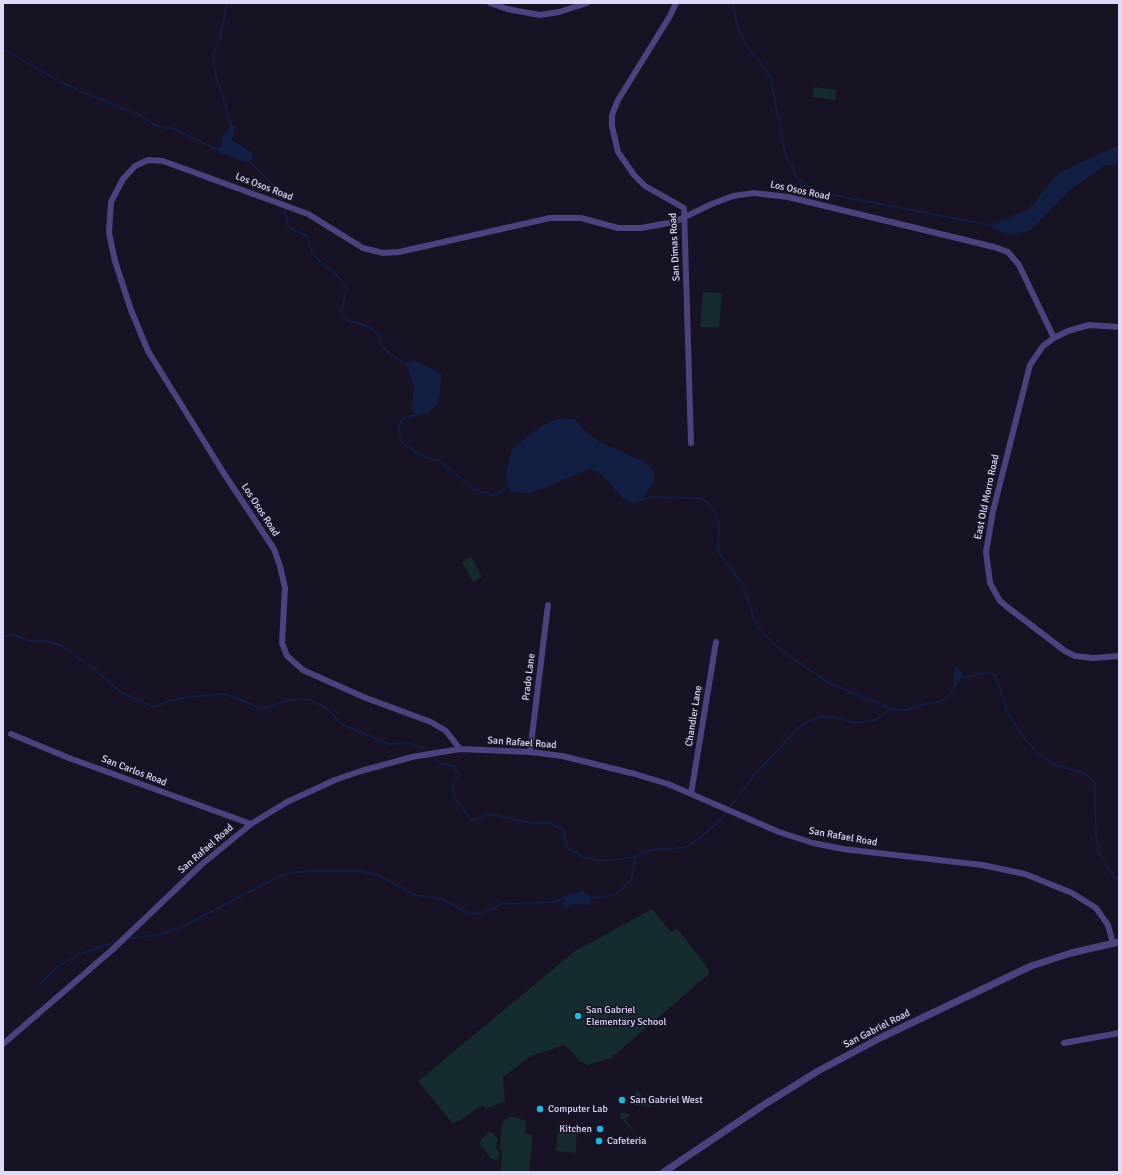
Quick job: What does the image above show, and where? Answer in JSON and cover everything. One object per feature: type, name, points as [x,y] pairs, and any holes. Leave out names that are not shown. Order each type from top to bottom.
[{"type":"street","points":[[490,3],[506,9],[540,15],[559,12],[587,3]]},
{"type":"street","name":"San Dimas Road","points":[[676,3],[670,16],[614,106],[612,126],[618,152],[634,176],[645,186],[684,208],[692,443]]},
{"type":"street","name":"Los Osos Road","points":[[460,749],[446,731],[431,722],[332,684],[303,670],[287,656],[282,643],[285,588],[274,549],[223,472],[163,375],[138,329],[120,278],[112,248],[109,215],[114,194],[123,178],[135,166],[148,160],[163,160],[308,214],[363,248],[383,253],[399,252],[550,218],[580,218],[626,228],[674,222],[733,196],[754,193],[775,194],[1002,250],[1017,260],[1054,338]]},
{"type":"street","name":"East Old Morro Road","points":[[1119,327],[1089,325],[1080,326],[1054,338],[1036,354],[1030,364],[1023,387],[988,532],[986,552],[990,584],[1000,601],[1065,651],[1075,656],[1084,658],[1119,656]]},
{"type":"street","name":"Prado Lane","points":[[530,752],[548,605]]},
{"type":"street","name":"Chandler Lane","points":[[692,794],[716,642]]},
{"type":"street","name":"San Carlos Road","points":[[11,734],[69,758],[251,824]]},
{"type":"street","name":"San Rafael Road","points":[[3,1044],[112,950],[201,864],[251,824],[307,792],[361,771],[412,757],[460,749],[530,752],[562,756],[635,774],[692,794],[779,832],[813,843],[843,849],[982,865],[1025,874],[1072,892],[1096,908],[1108,925],[1116,943]]},
{"type":"street","name":"San Gabriel Road","points":[[664,1172],[762,1106],[818,1072],[882,1037],[1020,970],[1071,953],[1116,943]]},
{"type":"street","points":[[1064,1043],[1119,1033]]},
{"type":"green space","points":[[814,87],[836,90],[835,100],[812,97]]},
{"type":"green space","points":[[703,292],[722,293],[719,328],[700,327]]},
{"type":"green space","points":[[471,557],[482,577],[473,582],[462,562]]},
{"type":"green space","points":[[652,909],[671,932],[677,928],[709,970],[709,974],[611,1058],[587,1065],[581,1062],[565,1045],[531,1056],[503,1077],[505,1101],[486,1109],[483,1105],[453,1124],[418,1081],[575,951]]},
{"type":"green space","points":[[636,1089],[651,1107],[634,1105]]},
{"type":"green space","points":[[621,1113],[630,1114],[625,1119],[636,1135],[620,1117]]},
{"type":"green space","points":[[509,1117],[515,1117],[526,1121],[525,1133],[533,1135],[529,1172],[501,1172],[502,1151],[500,1148],[502,1123]]},
{"type":"green space","points":[[558,1125],[578,1127],[579,1131],[576,1139],[576,1153],[556,1151]]},
{"type":"green space","points":[[489,1132],[493,1133],[498,1139],[496,1148],[500,1152],[499,1157],[496,1160],[491,1159],[480,1145],[481,1139]]},
{"type":"water","points":[[231,125],[236,126],[232,140],[254,154],[250,162],[243,162],[226,154],[220,155],[216,149],[221,146],[222,138]]},
{"type":"water","points":[[1119,145],[1119,166],[1106,165],[1070,190],[1030,231],[1013,235],[1000,232],[989,225],[1029,209],[1058,173]]},
{"type":"water","points":[[412,361],[417,361],[436,370],[442,375],[438,404],[429,412],[417,415],[411,411],[414,386],[406,364]]},
{"type":"water","points":[[561,418],[575,419],[587,433],[600,442],[645,462],[654,470],[654,481],[642,500],[632,504],[623,499],[608,481],[597,472],[589,469],[540,490],[528,493],[511,492],[507,484],[506,472],[512,449],[542,425]]},
{"type":"water","points":[[955,665],[964,674],[953,690],[954,675]]},
{"type":"water","points":[[582,891],[587,893],[591,898],[589,905],[576,904],[566,908],[563,906],[562,903],[569,894]]},
{"type":"waterway","points":[[227,3],[220,38],[213,56],[216,76],[231,125]]},
{"type":"waterway","points":[[733,3],[737,26],[744,41],[770,76],[785,153],[798,179],[812,189],[829,194],[989,225]]},
{"type":"waterway","points":[[3,49],[61,82],[96,98],[138,114],[156,126],[174,129],[216,149]]},
{"type":"waterway","points":[[250,162],[272,184],[283,202],[288,226],[297,232],[306,235],[313,255],[342,280],[347,288],[342,308],[342,315],[348,321],[359,323],[372,329],[379,336],[381,345],[391,355],[406,364]]},
{"type":"waterway","points":[[417,415],[403,418],[399,425],[400,439],[404,445],[428,458],[439,461],[474,489],[492,495],[503,491],[507,484]]},
{"type":"waterway","points":[[642,500],[650,497],[700,498],[709,503],[714,510],[719,523],[718,551],[745,588],[753,617],[762,632],[779,649],[829,683],[892,709],[908,710],[921,705],[942,701],[953,690]]},
{"type":"waterway","points":[[3,637],[13,634],[28,641],[46,641],[60,645],[89,665],[122,693],[154,707],[169,701],[187,697],[226,694],[263,709],[289,700],[307,699],[325,707],[343,725],[389,744],[408,743],[423,748],[428,752]]},
{"type":"waterway","points":[[964,677],[989,672],[996,676],[1008,713],[1024,738],[1039,754],[1055,765],[1086,774],[1095,783],[1096,834],[1099,853],[1113,876],[1119,879]]},
{"type":"waterway","points":[[431,755],[441,763],[455,767],[459,775],[452,787],[455,798],[472,821],[486,815],[495,815],[532,823],[550,823],[563,830],[567,848],[584,857],[604,861],[636,857],[643,852],[657,849],[686,847],[700,838],[719,821],[757,772],[801,725],[821,716],[838,718],[856,723],[875,720],[892,709]]},
{"type":"waterway","points":[[591,898],[606,897],[619,892],[631,880],[636,857]]},
{"type":"waterway","points":[[126,939],[156,935],[180,928],[270,881],[290,873],[309,871],[359,871],[378,875],[415,895],[442,899],[468,913],[478,914],[503,904],[551,902],[565,898]]},
{"type":"waterway","points":[[36,988],[57,967],[78,955],[118,941]]},
{"type":"place","name":"San Gabriel Elementary School","points":[[578,1016]]},
{"type":"place","name":"San Gabriel West","points":[[622,1100]]},
{"type":"place","name":"Computer Lab","points":[[540,1109]]},
{"type":"place","name":"Kitchen","points":[[600,1129]]},
{"type":"place","name":"Cafeteria","points":[[599,1141]]}]
